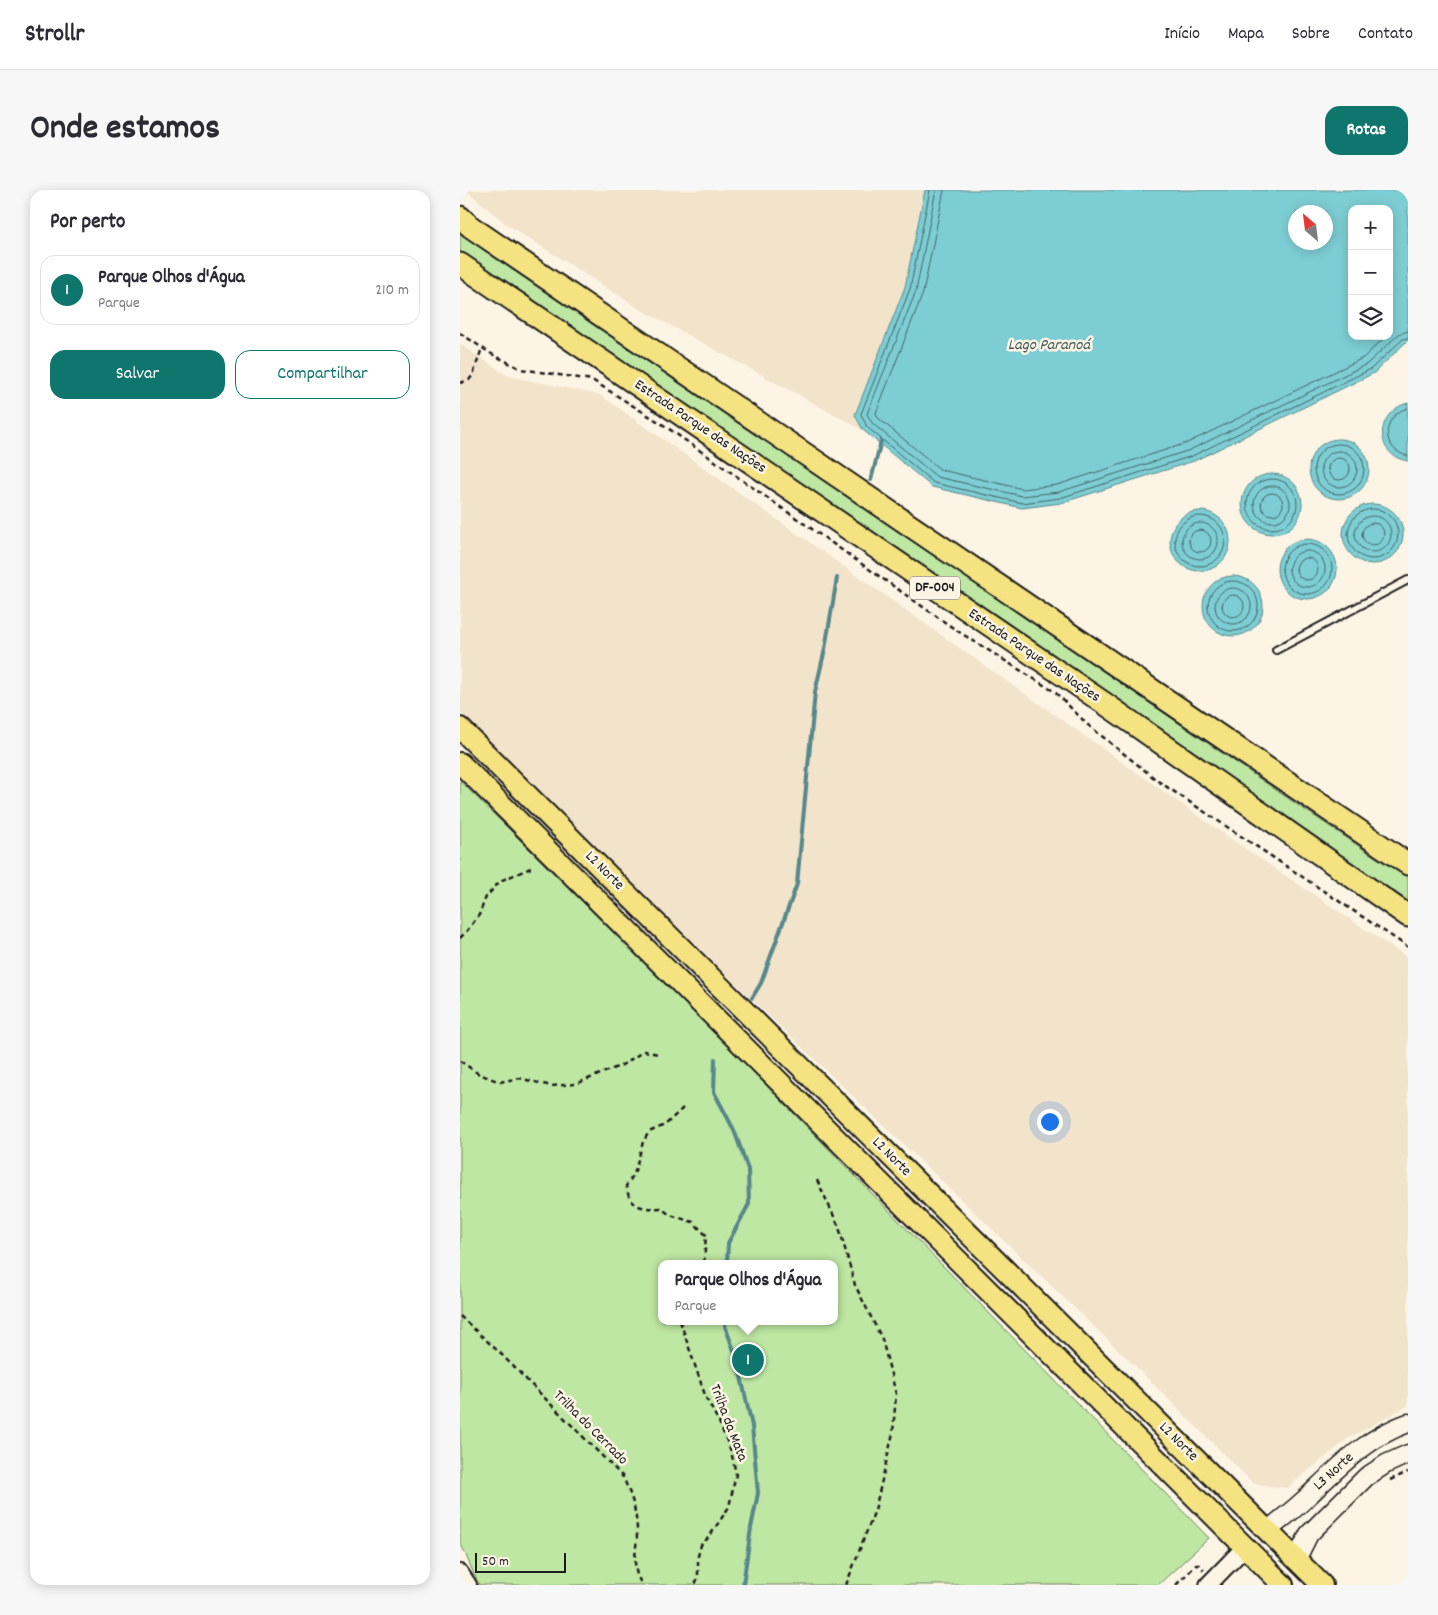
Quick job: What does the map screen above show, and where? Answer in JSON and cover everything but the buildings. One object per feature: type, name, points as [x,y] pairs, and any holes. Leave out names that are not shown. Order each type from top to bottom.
[{"type":"highway","name":"DF-004","points":[[460,217],[471,227],[1408,864]]},
{"type":"highway","name":"Estrada Parque das Nações","points":[[460,264],[1096,698],[1408,916]]},
{"type":"main road","name":"L2 Norte","points":[[463,736],[1322,1585]]},
{"type":"main road","name":"L2 Norte","points":[[460,763],[1283,1585]]},
{"type":"main road","name":"L3 Norte","points":[[1267,1531],[1369,1442],[1396,1427],[1408,1423]]},
{"type":"main road","name":"L3 Norte","points":[[1296,1560],[1309,1534],[1366,1477],[1386,1464],[1408,1454]]},
{"type":"street","points":[[1210,1582],[1245,1547]]},
{"type":"street","points":[[460,1573],[468,1585]]},
{"type":"lane","points":[[1276,650],[1408,580]]},
{"type":"path","points":[[460,333],[482,348],[521,369],[592,380],[662,424],[956,630],[1055,692],[1088,725],[1158,781],[1408,947]]},
{"type":"path","points":[[460,383],[469,380],[473,375],[482,348]]},
{"type":"path","points":[[460,938],[479,915],[486,897],[500,882],[533,866]]},
{"type":"path","points":[[460,1061],[479,1074],[500,1082],[519,1078],[551,1086],[576,1084],[622,1065],[644,1051],[658,1054]]},
{"type":"path","points":[[683,1108],[665,1125],[649,1132],[643,1142],[634,1174],[626,1186],[628,1196],[635,1205],[661,1208],[670,1215],[693,1222],[706,1234],[704,1260]]},
{"type":"path","points":[[817,1180],[839,1227],[854,1285],[882,1339],[896,1394],[893,1433],[875,1510],[846,1585]]},
{"type":"path","name":"Trilha do Cerrado","points":[[460,1316],[500,1353],[623,1477],[634,1502],[637,1530],[635,1558],[639,1580],[643,1585]]},
{"type":"path","name":"Trilha da Mata","points":[[681,1325],[706,1398],[719,1422],[731,1451],[736,1474],[729,1507],[709,1537],[701,1545],[698,1556],[698,1577],[695,1585]]},
{"type":"path","points":[[1176,1585],[1196,1565],[1199,1565],[1210,1582]]},
{"type":"shaded area","points":[[466,190],[925,190],[905,287],[855,415],[863,430],[640,309],[506,224]]},
{"type":"shaded area","points":[[460,344],[508,376],[600,395],[1237,843],[1408,958],[1408,1406],[1349,1438],[1287,1488],[1254,1484],[1134,1365],[557,813],[460,712]]},
{"type":"green space","points":[[460,229],[1289,799],[1408,878],[1408,901],[460,252]]},
{"type":"green space","points":[[460,781],[676,993],[1209,1538],[1158,1585],[479,1585],[460,1542]]},
{"type":"water","name":"Lago Paranoá","points":[[925,190],[1408,190],[1408,340],[1374,373],[1194,461],[1061,503],[1022,508],[932,487],[863,430],[855,415],[905,287]]},
{"type":"water","points":[[1408,403],[1408,461],[1397,457],[1389,451],[1384,443],[1382,434],[1384,424],[1389,415],[1397,408]]},
{"type":"water","points":[[1339,439],[1355,444],[1360,448],[1364,453],[1369,469],[1364,485],[1360,490],[1355,494],[1339,499],[1323,494],[1318,490],[1314,485],[1309,469],[1314,453],[1318,448],[1323,444]]},
{"type":"water","points":[[1272,474],[1288,479],[1293,483],[1297,488],[1302,504],[1297,520],[1293,525],[1288,529],[1272,534],[1256,529],[1251,525],[1247,520],[1242,504],[1247,488],[1251,483],[1256,479]]},
{"type":"water","points":[[1373,504],[1389,509],[1394,513],[1398,518],[1403,534],[1398,550],[1394,555],[1389,559],[1373,564],[1357,559],[1352,555],[1348,550],[1343,534],[1348,518],[1352,513],[1357,509]]},
{"type":"water","points":[[1200,511],[1216,516],[1221,520],[1225,525],[1230,541],[1225,557],[1221,562],[1216,566],[1200,571],[1184,566],[1179,562],[1175,557],[1170,541],[1175,525],[1179,520],[1184,516]]},
{"type":"water","points":[[1307,539],[1323,544],[1328,548],[1332,553],[1337,569],[1332,585],[1328,590],[1323,594],[1307,599],[1291,594],[1286,590],[1282,585],[1277,569],[1282,553],[1286,548],[1291,544]]},
{"type":"water","points":[[1233,576],[1249,581],[1254,585],[1258,590],[1263,606],[1258,622],[1254,627],[1249,631],[1233,636],[1217,631],[1212,627],[1208,622],[1203,606],[1208,590],[1212,585],[1217,581]]},
{"type":"waterway","points":[[871,480],[881,441]]},
{"type":"waterway","points":[[752,998],[761,983],[797,884],[815,692],[825,649],[837,578]]},
{"type":"waterway","points":[[715,1059],[714,1092],[734,1130],[748,1169],[749,1204],[728,1243],[727,1260]]},
{"type":"waterway","points":[[725,1325],[737,1359],[752,1426],[758,1493],[743,1585]]},
{"type":"place","name":"Parque Olhos d'Água","points":[[748,1360]]}]
